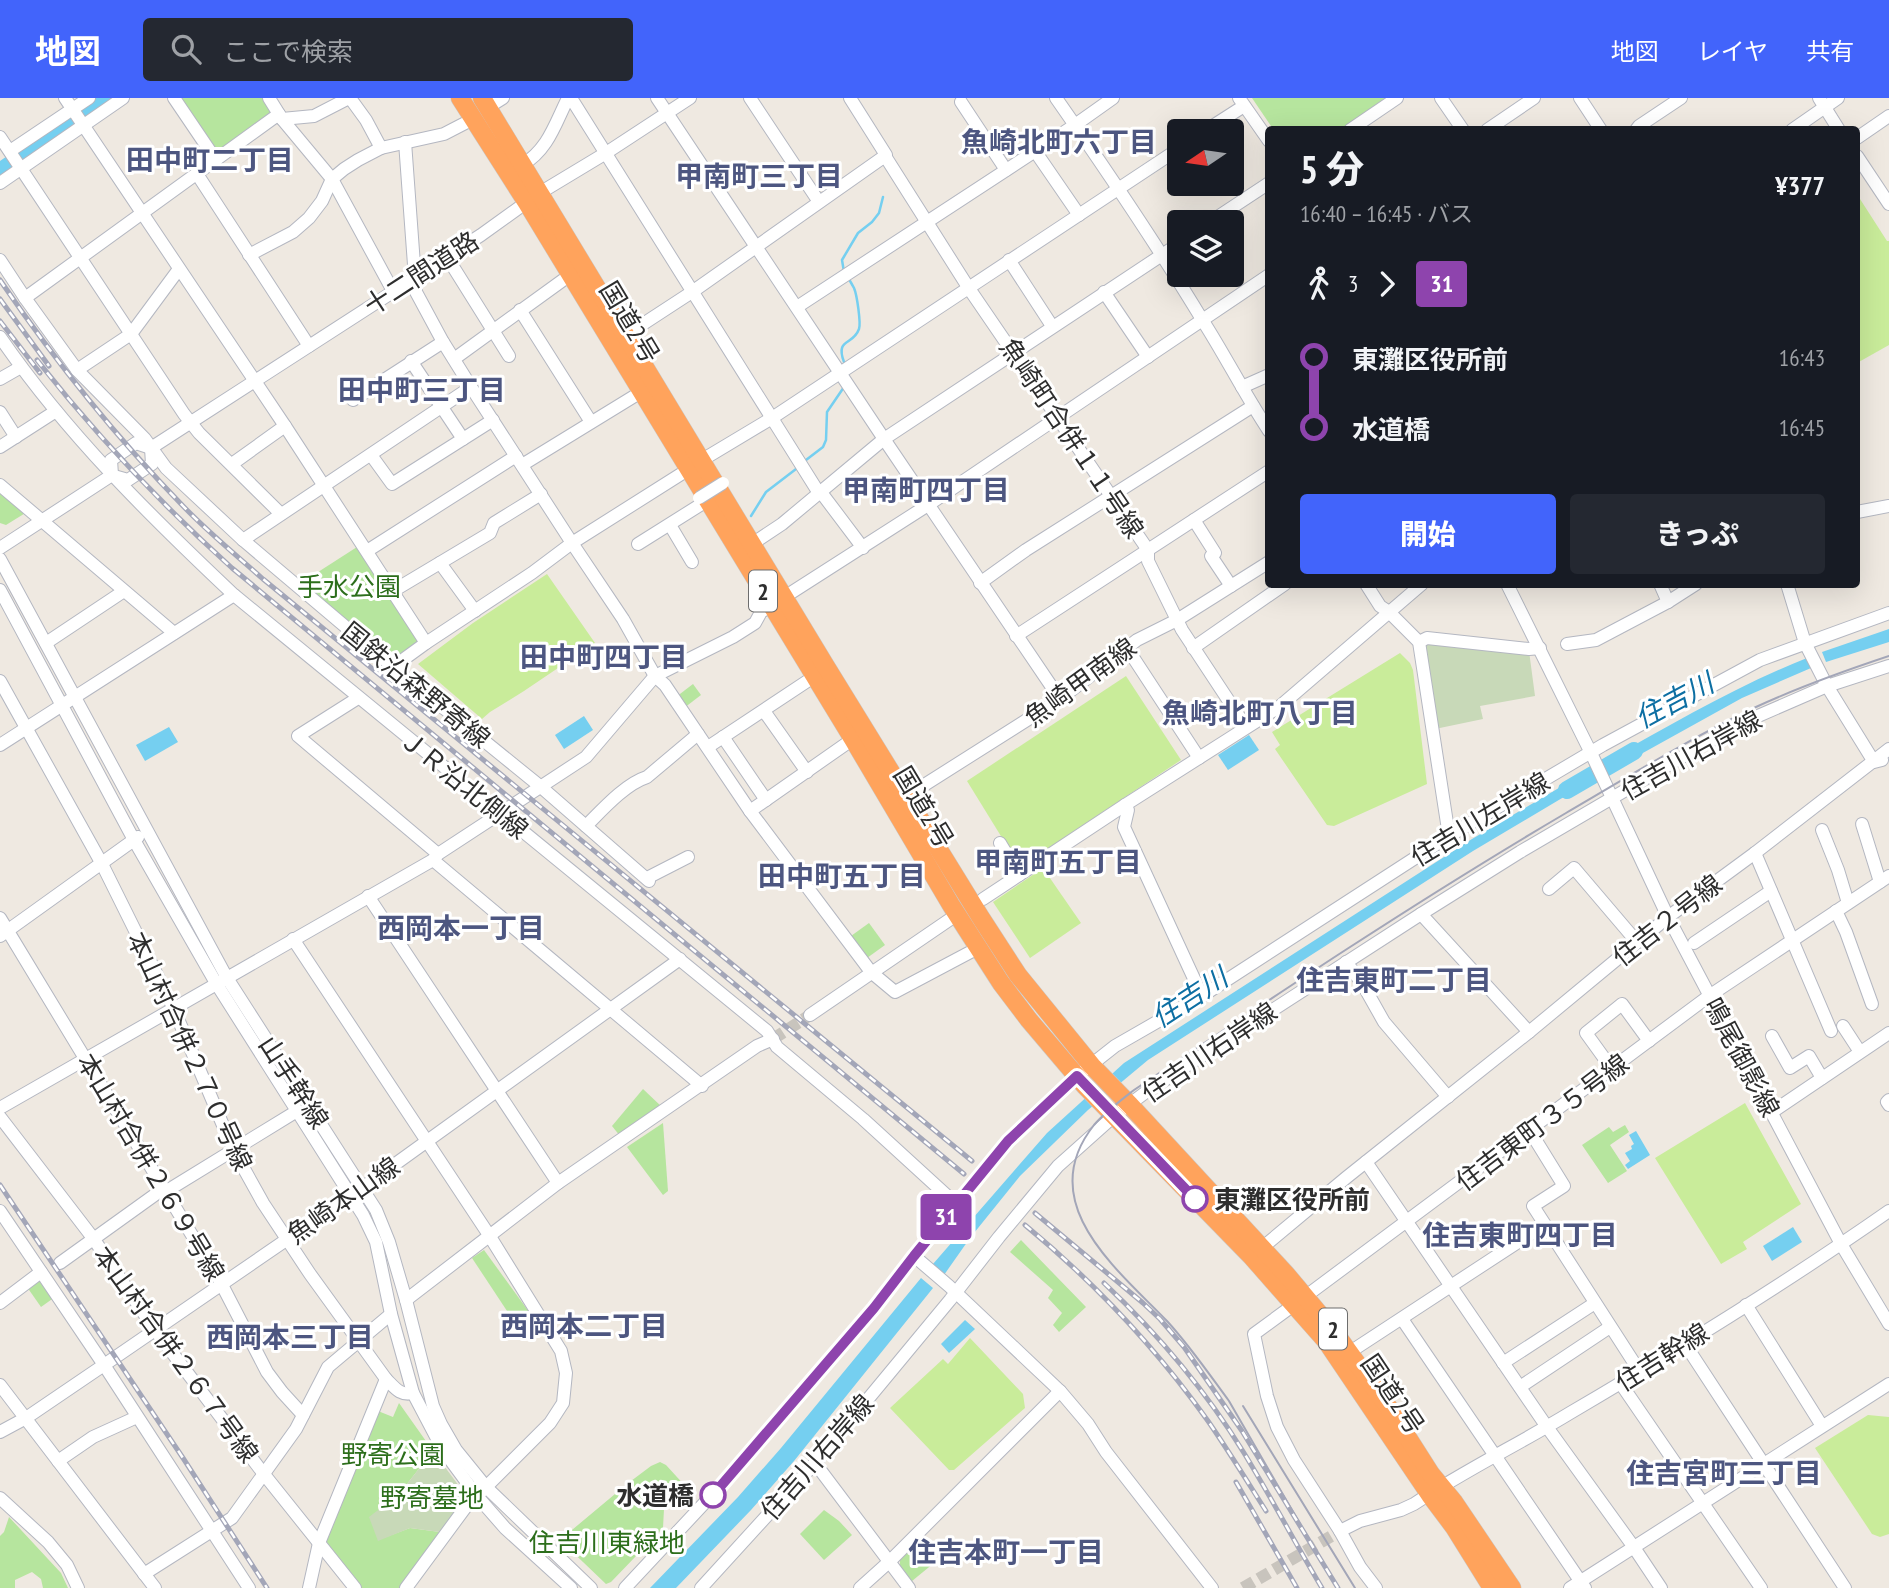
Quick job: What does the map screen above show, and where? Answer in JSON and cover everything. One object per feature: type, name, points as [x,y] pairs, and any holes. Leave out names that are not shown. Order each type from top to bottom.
[{"type":"highway","name":"国道2号","points":[[460,98],[533,198],[696,464],[704,499],[778,602],[899,801],[978,947],[1001,983],[1029,1020],[1088,1075],[1125,1100],[1256,1252],[1350,1352],[1431,1474],[1436,1491],[1454,1527],[1488,1586]]},
{"type":"highway","name":"国道2号","points":[[484,103],[522,165],[533,198],[570,275],[619,340],[641,392],[752,544],[815,676],[853,739],[899,801],[1088,1075],[1110,1112],[1256,1252]]},
{"type":"highway","name":"国道2号","points":[[1300,1300],[1348,1372],[1512,1588]]},
{"type":"street","points":[[65,98],[285,426],[426,643]]},
{"type":"street","points":[[12,153],[89,98]]},
{"type":"street","points":[[0,183],[123,98]]},
{"type":"street","points":[[174,98],[216,160]]},
{"type":"street","points":[[269,98],[281,117],[332,179],[393,291]]},
{"type":"street","points":[[25,298],[141,213],[281,117],[314,116],[349,98],[366,120],[381,148]]},
{"type":"street","points":[[484,103],[503,98]]},
{"type":"street","points":[[522,165],[543,149],[570,98],[817,490],[863,548]]},
{"type":"street","points":[[657,98],[1060,699]]},
{"type":"street","name":"十二間道路","points":[[151,448],[690,98]]},
{"type":"street","points":[[750,98],[819,202]]},
{"type":"street","name":"魚崎町合併１１号線","points":[[850,98],[968,287],[1148,550],[1148,561],[1177,620],[1246,727]]},
{"type":"street","points":[[1056,98],[1203,320],[1265,425]]},
{"type":"street","points":[[797,307],[1113,98]]},
{"type":"street","points":[[1356,126],[1397,98]]},
{"type":"street","points":[[1441,98],[1460,126]]},
{"type":"street","points":[[1493,126],[1534,98]]},
{"type":"street","points":[[1580,98],[1598,126]]},
{"type":"street","points":[[1639,126],[1682,98]]},
{"type":"street","points":[[1796,126],[1822,103],[1838,98]]},
{"type":"street","points":[[958,101],[1006,170]]},
{"type":"street","points":[[1220,119],[1241,102],[1265,135]]},
{"type":"street","points":[[1822,103],[1836,126]]},
{"type":"street","points":[[1860,136],[1889,116]]},
{"type":"street","points":[[249,255],[293,232],[309,218],[322,201],[332,179],[344,169],[381,148],[444,134],[473,119]]},
{"type":"street","points":[[0,136],[191,423],[281,514]]},
{"type":"street","points":[[405,142],[415,292],[471,387],[623,619],[655,676],[665,685],[750,811],[871,972],[895,992],[978,947]]},
{"type":"street","points":[[1035,151],[1079,215]]},
{"type":"street","points":[[619,340],[692,292],[885,155]]},
{"type":"street","points":[[393,667],[572,544],[772,418],[1167,156]]},
{"type":"street","points":[[1860,160],[1889,204]]},
{"type":"street","points":[[197,174],[309,346]]},
{"type":"street","points":[[1228,210],[1265,186]]},
{"type":"street","points":[[752,544],[782,524],[884,439],[1167,251]]},
{"type":"street","points":[[447,257],[509,356]]},
{"type":"street","name":"国鉄沿森野寄線","points":[[0,260],[77,370],[145,439],[166,468],[243,540],[541,787],[648,880],[688,857]]},
{"type":"street","points":[[1009,260],[1052,326]]},
{"type":"street","points":[[77,370],[131,334],[179,269]]},
{"type":"street","points":[[454,359],[570,275]]},
{"type":"street","points":[[0,1108],[435,857],[586,757],[655,676],[755,623],[761,612],[928,505],[1265,278]]},
{"type":"street","points":[[1104,292],[1148,357]]},
{"type":"street","points":[[520,310],[592,422]]},
{"type":"street","name":"ＪＲ沿北側線","points":[[0,337],[56,411],[112,475],[233,595],[767,1031],[777,1047],[863,1119],[956,1204]]},
{"type":"street","points":[[353,400],[443,342]]},
{"type":"street","points":[[411,361],[463,439]]},
{"type":"street","points":[[0,379],[21,367]]},
{"type":"street","points":[[1242,387],[1265,377]]},
{"type":"street","points":[[243,540],[471,387]]},
{"type":"street","points":[[367,551],[519,460],[592,422],[641,392]]},
{"type":"street","points":[[980,583],[1026,550],[1253,406]]},
{"type":"street","points":[[0,447],[56,411]]},
{"type":"street","points":[[0,412],[16,437]]},
{"type":"street","points":[[371,455],[392,484],[493,421]]},
{"type":"street","points":[[232,464],[285,426]]},
{"type":"street","name":"十二間道路","points":[[112,475],[111,460],[136,443],[151,448]]},
{"type":"street","name":"十二間道路","points":[[0,548],[112,475],[128,480],[152,464],[151,448]]},
{"type":"street","points":[[1017,636],[1265,474]]},
{"type":"street","points":[[638,544],[670,525],[723,483]]},
{"type":"street","points":[[0,485],[174,633]]},
{"type":"street","points":[[393,591],[490,533],[494,523],[541,494]]},
{"type":"street","points":[[1860,511],[1889,506]]},
{"type":"street","points":[[1194,520],[1216,553],[1211,556],[1231,586]]},
{"type":"street","points":[[670,525],[692,562]]},
{"type":"street","name":"山手幹線","points":[[0,559],[148,832],[222,981],[297,1111],[356,1191],[376,1210],[389,1242],[406,1300],[433,1406],[456,1450],[505,1528],[571,1588]]},
{"type":"street","points":[[440,563],[475,611]]},
{"type":"street","name":"魚崎甲南線","points":[[899,801],[1060,699],[1137,640],[1177,620],[1265,565]]},
{"type":"street","points":[[1194,648],[1279,588]]},
{"type":"street","points":[[1369,588],[1380,606],[1419,642],[1450,836]]},
{"type":"street","points":[[983,899],[1279,707],[1417,588]]},
{"type":"street","points":[[1509,588],[1591,753]]},
{"type":"street","points":[[1662,588],[1668,603]]},
{"type":"street","points":[[1567,644],[1596,640],[1668,603],[1690,588]]},
{"type":"street","points":[[1788,588],[1805,643],[1827,686],[1874,762],[1889,759]]},
{"type":"street","name":"山手幹線","points":[[0,590],[134,840],[356,1191],[363,1215],[376,1242],[391,1314],[413,1393],[443,1450],[482,1492],[592,1588]]},
{"type":"street","points":[[46,642],[124,591]]},
{"type":"street","points":[[0,746],[233,595]]},
{"type":"street","name":"住吉川左岸線","points":[[625,1588],[750,1454],[918,1260],[956,1204],[1008,1141],[1088,1075],[1115,1046],[1202,996],[1450,836],[1729,675],[1760,660],[1889,613]]},
{"type":"street","points":[[1419,642],[1427,638],[1540,648]]},
{"type":"street","points":[[1127,648],[1199,758]]},
{"type":"street","name":"住吉川右岸線","points":[[701,1588],[815,1463],[952,1290],[1058,1166],[1125,1100],[1157,1084],[1421,914],[1735,726],[1827,686],[1889,666]]},
{"type":"street","points":[[708,747],[815,676]]},
{"type":"street","name":"本山村合併２７０号線","points":[[0,681],[102,864],[173,1007],[233,1149],[263,1203],[386,1378],[405,1395],[413,1393]]},
{"type":"street","points":[[359,698],[298,736],[702,1086]]},
{"type":"street","points":[[764,710],[807,772]]},
{"type":"street","points":[[586,826],[612,801],[647,777],[698,734]]},
{"type":"street","points":[[723,737],[766,800]]},
{"type":"street","points":[[750,811],[853,739]]},
{"type":"street","name":"住吉２号線","points":[[1256,1252],[1668,917],[1889,749]]},
{"type":"street","name":"鳴尾御影線","points":[[1591,753],[1668,917],[1709,996],[1841,1244],[1889,1324]]},
{"type":"street","points":[[1125,805],[1128,810],[1124,827],[1202,996]]},
{"type":"street","points":[[1862,824],[1885,879]]},
{"type":"street","points":[[1822,830],[1848,903]]},
{"type":"street","points":[[4,934],[148,832]]},
{"type":"street","points":[[1000,843],[1020,875]]},
{"type":"street","points":[[1755,853],[1791,940],[1837,1029],[1860,1052]]},
{"type":"street","points":[[1549,889],[1574,868],[1637,942]]},
{"type":"street","name":"住吉東町３５号線","points":[[1340,1531],[1294,1460],[1277,1427],[1254,1334],[1709,996],[1885,879]]},
{"type":"street","points":[[1694,943],[1771,891]]},
{"type":"street","points":[[368,896],[558,1183]]},
{"type":"street","points":[[1836,911],[1871,1004]]},
{"type":"street","points":[[1421,914],[1528,1032]]},
{"type":"street","name":"本山村合併２６９号線","points":[[0,918],[4,934],[85,1059],[221,1283],[267,1372],[303,1415]]},
{"type":"street","points":[[810,1015],[949,920]]},
{"type":"street","points":[[293,940],[489,1235],[561,1351],[566,1373],[562,1403],[550,1423],[465,1508],[406,1588]]},
{"type":"street","name":"魚崎本山線","points":[[0,1432],[26,1418],[287,1239],[680,959]]},
{"type":"street","points":[[1346,962],[1362,983],[1384,1022],[1448,1097]]},
{"type":"street","points":[[1612,1069],[1586,1032],[1622,1004],[1649,1041]]},
{"type":"street","points":[[1772,1112],[1889,1033]]},
{"type":"street","points":[[1772,1036],[1790,1068],[1810,1056],[1822,1078]]},
{"type":"street","points":[[406,1300],[558,1183],[772,1039]]},
{"type":"street","points":[[60,1263],[164,1191],[297,1111]]},
{"type":"street","name":"本山村合併２６７号線","points":[[0,1117],[93,1238],[155,1330],[263,1473],[355,1588]]},
{"type":"street","points":[[1530,1131],[1564,1186],[1533,1206],[1640,1372]]},
{"type":"street","points":[[1366,1162],[1661,1588]]},
{"type":"street","points":[[0,1211],[249,1588]]},
{"type":"street","name":"住吉幹線","points":[[1340,1531],[1360,1521],[1414,1504],[1496,1457],[1685,1345],[1889,1211]]},
{"type":"street","points":[[1350,1352],[1544,1224]]},
{"type":"street","points":[[918,1260],[1060,1391],[1212,1588]]},
{"type":"street","points":[[0,1303],[41,1272]]},
{"type":"street","points":[[1503,1363],[1595,1303]]},
{"type":"street","points":[[1746,1305],[1822,1426]]},
{"type":"street","points":[[144,1574],[232,1518],[296,1429],[328,1367],[391,1314]]},
{"type":"street","points":[[1402,1319],[1496,1457],[1578,1586],[1633,1546],[1889,1384]]},
{"type":"street","points":[[1520,1387],[1610,1327]]},
{"type":"street","points":[[1685,1345],[1845,1588]]},
{"type":"street","points":[[309,1588],[319,1544],[386,1378]]},
{"type":"street","points":[[1620,1384],[1761,1588]]},
{"type":"street","points":[[0,1385],[155,1588]]},
{"type":"street","points":[[860,1588],[1060,1391]]},
{"type":"street","points":[[58,1461],[93,1437],[137,1417]]},
{"type":"street","points":[[815,1463],[909,1588]]},
{"type":"street","points":[[0,1498],[48,1542],[67,1565],[78,1588]]},
{"type":"street","points":[[1340,1531],[1360,1567],[1377,1588]]},
{"type":"green space","points":[[179,98],[264,98],[272,110],[271,116],[220,152],[215,151]]},
{"type":"green space","points":[[1252,98],[1389,98],[1348,126],[1271,126]]},
{"type":"green space","points":[[1860,199],[1889,241],[1889,345],[1860,361]]},
{"type":"green space","points":[[0,489],[27,512],[6,525],[0,523]]},
{"type":"green space","name":"手水公園","points":[[357,547],[417,640],[417,645],[396,659],[389,658],[301,583]]},
{"type":"green space","points":[[547,574],[595,643],[482,719],[418,664],[473,623]]},
{"type":"green space","points":[[1429,641],[1529,651],[1535,696],[1480,706],[1483,719],[1435,729],[1424,646]]},
{"type":"green space","points":[[1400,653],[1413,670],[1427,784],[1334,826],[1327,825],[1275,749],[1280,745],[1272,732]]},
{"type":"green space","points":[[1126,676],[1181,760],[1020,867],[967,781]]},
{"type":"green space","points":[[693,684],[701,695],[684,708],[676,697]]},
{"type":"green space","points":[[1043,868],[1081,923],[1030,958],[993,902]]},
{"type":"green space","points":[[869,923],[885,945],[867,958],[851,936]]},
{"type":"green space","points":[[643,1089],[663,1108],[620,1136],[612,1126]]},
{"type":"green space","points":[[1745,1103],[1801,1204],[1743,1242],[1747,1249],[1721,1264],[1655,1158]]},
{"type":"green space","points":[[663,1123],[668,1191],[663,1195],[627,1147]]},
{"type":"green space","points":[[1625,1125],[1629,1132],[1610,1145],[1627,1171],[1608,1183],[1582,1145],[1609,1127],[1613,1132]]},
{"type":"green space","points":[[1021,1240],[1086,1307],[1059,1332],[1053,1325],[1062,1313],[1048,1298],[1053,1290],[1010,1252]]},
{"type":"green space","points":[[484,1250],[532,1316],[517,1326],[472,1258]]},
{"type":"green space","points":[[38,1280],[43,1281],[55,1297],[41,1307],[27,1287]]},
{"type":"green space","points":[[970,1338],[1023,1394],[1025,1408],[954,1470],[949,1470],[890,1408],[943,1359],[948,1364]]},
{"type":"green space","name":"野寄公園","points":[[399,1403],[433,1451],[399,1494],[378,1540],[410,1528],[440,1532],[400,1588],[361,1588],[328,1546],[326,1538],[378,1411],[393,1417]]},
{"type":"green space","points":[[1868,1415],[1889,1417],[1889,1534],[1880,1537],[1872,1534],[1815,1448]]},
{"type":"green space","name":"野寄墓地","points":[[433,1451],[462,1490],[461,1505],[440,1532],[410,1528],[378,1541],[369,1517],[399,1494]]},
{"type":"green space","name":"住吉川東緑地","points":[[660,1462],[687,1488],[664,1509],[663,1528],[606,1584],[560,1540],[627,1484]]},
{"type":"green space","points":[[824,1510],[852,1535],[824,1560],[800,1534]]},
{"type":"green space","points":[[9,1517],[61,1573],[68,1588],[43,1588],[41,1579],[32,1572],[15,1580],[15,1588],[0,1588],[0,1536]]},
{"type":"green space","points":[[920,1541],[934,1563],[912,1581],[900,1566],[900,1559]]},
{"type":"water","points":[[1889,629],[1889,642],[1826,662],[1822,652]]},
{"type":"water","points":[[1807,658],[1811,668],[1742,698],[1614,769],[1608,760],[1731,693]]},
{"type":"water","points":[[584,716],[593,730],[564,749],[555,735]]},
{"type":"water","points":[[169,727],[178,742],[145,761],[136,745]]},
{"type":"water","points":[[1249,735],[1259,750],[1228,770],[1218,755]]},
{"type":"water","points":[[1586,772],[1589,782],[1473,851],[1148,1060],[1088,1110],[1020,1176],[944,1275],[933,1264],[1047,1133],[1124,1063],[1472,839]]},
{"type":"water","points":[[1636,1131],[1650,1155],[1628,1169],[1625,1165],[1630,1161],[1625,1153],[1632,1149],[1634,1144],[1629,1135]]},
{"type":"water","points":[[1793,1227],[1802,1242],[1772,1261],[1763,1246]]},
{"type":"water","points":[[921,1278],[933,1288],[794,1461],[676,1588],[650,1588],[781,1448]]},
{"type":"water","points":[[965,1320],[975,1329],[949,1353],[941,1344]]},
{"type":"waterway","points":[[0,172],[107,98]]},
{"type":"waterway","points":[[844,272],[842,260],[858,233],[879,213],[883,197]]},
{"type":"waterway","points":[[844,362],[843,345],[853,338],[859,329],[855,292],[848,278]]},
{"type":"waterway","points":[[806,460],[823,447],[826,440],[827,412],[844,387]]},
{"type":"waterway","points":[[751,516],[766,492],[796,469]]},
{"type":"waterway","name":"住吉川","points":[[1567,790],[1634,751]]},
{"type":"tunnel","points":[[773,1039],[810,1015]]},
{"type":"tunnel","points":[[1243,1588],[1340,1531]]},
{"type":"tram line","points":[[1337,1588],[1229,1401],[1167,1321],[1126,1280],[1089,1233],[1077,1208],[1072,1181],[1077,1154],[1094,1125],[1134,1090],[1241,1019],[1402,914],[1566,813],[1731,719],[1789,693],[1889,656]]},
{"type":"tram line","points":[[1243,1406],[1355,1588]]},
{"type":"railway","points":[[0,280],[42,340],[110,425],[158,480],[212,534],[263,579],[972,1161]]},
{"type":"railway","points":[[0,299],[49,366]]},
{"type":"railway","points":[[0,321],[40,373]]},
{"type":"railway","points":[[37,360],[130,468],[232,568],[964,1174]]},
{"type":"railway","points":[[0,1185],[267,1588]]},
{"type":"railway","points":[[1035,1213],[1143,1303],[1184,1347],[1242,1431],[1338,1588]]},
{"type":"railway","points":[[1025,1225],[1100,1293],[1167,1368],[1208,1421],[1266,1511]]},
{"type":"railway","points":[[1104,1283],[1162,1342],[1214,1407],[1322,1588]]},
{"type":"railway","points":[[1236,1482],[1297,1588]]},
{"type":"bus line","name":"31","points":[[713,1495],[874,1308],[1008,1141],[1077,1076],[1195,1199]]},
{"type":"place","name":"東灘区役所前","points":[[1195,1199]]},
{"type":"place","name":"水道橋","points":[[713,1495]]},
{"type":"district","name":"魚崎北町六丁目","points":[[1059,141]]},
{"type":"district","name":"田中町二丁目","points":[[210,159]]},
{"type":"district","name":"甲南町三丁目","points":[[759,175]]},
{"type":"district","name":"田中町三丁目","points":[[422,389]]},
{"type":"district","name":"甲南町四丁目","points":[[926,489]]},
{"type":"district","name":"田中町四丁目","points":[[604,656]]},
{"type":"district","name":"魚崎北町八丁目","points":[[1260,712]]},
{"type":"district","name":"甲南町五丁目","points":[[1058,861]]},
{"type":"district","name":"田中町五丁目","points":[[842,875]]},
{"type":"district","name":"西岡本一丁目","points":[[461,927]]},
{"type":"district","name":"住吉東町二丁目","points":[[1394,979]]},
{"type":"district","name":"住吉東町四丁目","points":[[1520,1234]]},
{"type":"district","name":"西岡本二丁目","points":[[584,1325]]},
{"type":"district","name":"西岡本三丁目","points":[[290,1336]]},
{"type":"district","name":"住吉宮町三丁目","points":[[1724,1472]]},
{"type":"district","name":"住吉本町一丁目","points":[[1006,1551]]}]
